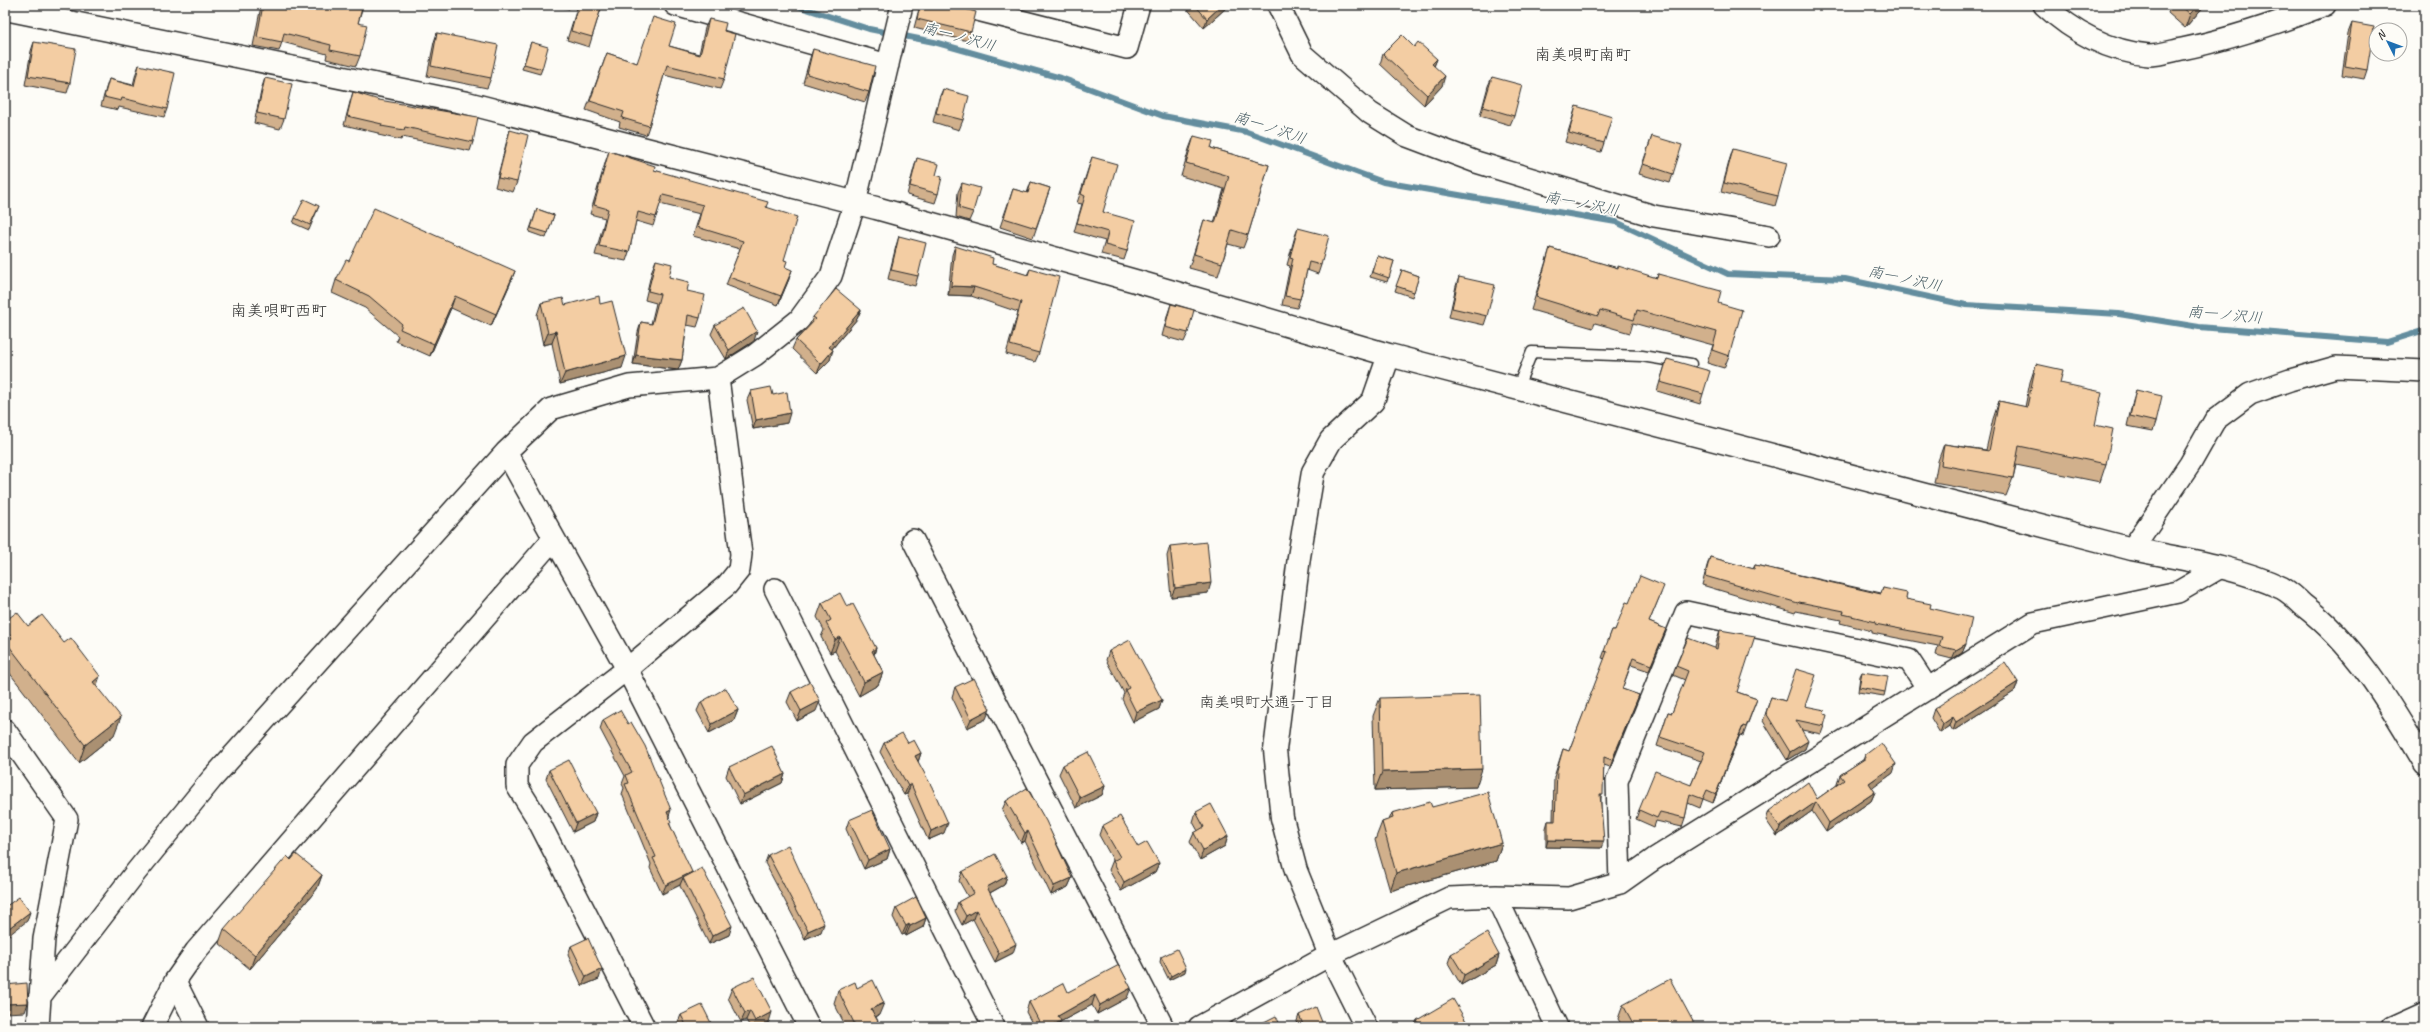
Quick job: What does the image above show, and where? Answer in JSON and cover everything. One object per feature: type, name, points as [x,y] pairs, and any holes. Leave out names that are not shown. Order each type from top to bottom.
[{"type":"street","points":[[675,5],[890,58]]},
{"type":"street","points":[[958,5],[1127,48],[1139,5]]},
{"type":"street","points":[[1278,5],[1302,54],[1370,112],[1407,136],[1476,162],[1654,216],[1769,236]]},
{"type":"street","points":[[2044,5],[2086,37],[2128,52],[2151,55],[2199,45],[2277,24],[2325,5]]},
{"type":"street","points":[[5,9],[467,103],[855,203],[1139,282],[1389,355],[1517,389],[2132,549],[2221,567],[2283,588],[2315,614],[2350,647],[2398,717],[2425,763]]},
{"type":"street","points":[[39,998],[136,872],[212,780],[506,452],[551,410],[629,386],[718,378],[755,355],[798,320],[830,276],[855,203],[901,12]]},
{"type":"street","points":[[1366,1027],[1330,955],[1296,871],[1282,818],[1275,750],[1299,557],[1313,472],[1331,440],[1373,401],[1389,355]]},
{"type":"street","points":[[2132,549],[2190,464],[2215,420],[2250,394],[2290,380],[2336,368],[2425,371]]},
{"type":"street","points":[[644,1027],[536,818],[517,786],[517,765],[533,742],[627,669],[727,585],[739,570],[741,554],[718,378]]},
{"type":"street","points":[[506,452],[627,669],[810,1027]]},
{"type":"street","points":[[152,1027],[175,981],[196,952],[554,538]]},
{"type":"street","points":[[913,540],[1163,1027]]},
{"type":"street","points":[[1199,1027],[1330,955],[1449,898],[1496,896],[1568,898],[1620,883],[1654,859],[2033,623],[2178,592],[2221,567]]},
{"type":"street","points":[[776,589],[994,1027]]},
{"type":"street","points":[[1620,883],[1617,781],[1686,612],[1909,660],[1928,689]]},
{"type":"street","points":[[5,730],[66,819],[44,939],[38,1027]]},
{"type":"street","points":[[1496,896],[1557,1027]]},
{"type":"street","points":[[175,981],[198,1027]]},
{"type":"street","points":[[2392,1027],[2425,1012]]},
{"type":"lane","points":[[1517,389],[1532,352],[1642,356],[1691,364]]},
{"type":"building","points":[[263,5],[277,5],[301,10],[302,5],[363,5],[358,23],[367,25],[360,56],[330,50],[331,45],[284,33],[282,42],[257,37]]},
{"type":"building","points":[[578,5],[602,5],[592,37],[571,31]]},
{"type":"building","points":[[920,5],[950,5],[976,12],[971,32],[917,19]]},
{"type":"building","points":[[1195,5],[1222,5],[1207,19]]},
{"type":"building","points":[[2180,5],[2198,5],[2190,14]]},
{"type":"building","points":[[653,17],[676,24],[669,46],[700,55],[709,19],[726,23],[724,31],[735,34],[724,79],[667,65],[649,126],[622,118],[624,112],[590,101],[607,53],[637,63]]},
{"type":"building","points":[[2352,23],[2368,26],[2367,70],[2345,66]]},
{"type":"building","points":[[437,33],[498,45],[491,78],[431,66]]},
{"type":"building","points":[[1402,35],[1414,47],[1418,42],[1437,59],[1432,64],[1445,76],[1427,95],[1383,54]]},
{"type":"building","points":[[34,42],[76,49],[70,83],[28,76]]},
{"type":"building","points":[[531,42],[548,47],[542,69],[524,64]]},
{"type":"building","points":[[813,49],[875,66],[869,92],[807,74]]},
{"type":"building","points":[[139,65],[175,73],[167,109],[122,98],[121,101],[104,97],[109,79],[134,86]]},
{"type":"building","points":[[1492,77],[1522,85],[1514,116],[1483,107]]},
{"type":"building","points":[[265,78],[292,84],[284,119],[257,113]]},
{"type":"building","points":[[943,89],[969,96],[963,120],[936,113]]},
{"type":"building","points":[[353,92],[379,100],[478,117],[473,142],[405,127],[404,130],[381,126],[382,124],[347,116]]},
{"type":"building","points":[[1576,106],[1612,117],[1604,143],[1569,133]]},
{"type":"building","points":[[510,130],[528,135],[517,182],[498,178]]},
{"type":"building","points":[[1194,136],[1213,141],[1211,148],[1269,165],[1248,235],[1232,230],[1222,263],[1194,254],[1204,220],[1215,223],[1229,176],[1186,163]]},
{"type":"building","points":[[1652,136],[1682,145],[1673,174],[1643,164]]},
{"type":"building","points":[[1733,149],[1787,163],[1778,196],[1724,183]]},
{"type":"building","points":[[609,151],[655,166],[654,170],[768,202],[766,207],[797,217],[784,260],[787,261],[785,267],[792,270],[781,296],[729,277],[743,241],[697,227],[703,205],[663,195],[656,217],[638,212],[629,252],[599,246],[608,209],[594,205]]},
{"type":"building","points":[[1092,157],[1117,164],[1103,212],[1135,221],[1127,251],[1105,245],[1108,232],[1077,223],[1085,196],[1081,194]]},
{"type":"building","points":[[917,158],[939,164],[936,175],[942,177],[938,194],[910,186]]},
{"type":"building","points":[[1031,182],[1050,188],[1036,228],[1004,218],[1013,189],[1028,193]]},
{"type":"building","points":[[962,183],[980,188],[973,212],[959,208]]},
{"type":"building","points":[[304,199],[319,206],[310,225],[295,218]]},
{"type":"building","points":[[374,208],[515,271],[496,314],[455,296],[434,344],[400,329],[402,324],[369,296],[336,280],[346,260],[349,261]]},
{"type":"building","points":[[537,209],[554,215],[548,233],[531,228]]},
{"type":"building","points":[[1298,228],[1329,236],[1321,265],[1309,262],[1300,299],[1285,296],[1293,258],[1290,257]]},
{"type":"building","points":[[899,236],[926,243],[918,276],[891,270]]},
{"type":"building","points":[[955,246],[993,258],[992,264],[1028,275],[1030,269],[1059,277],[1039,353],[1010,345],[1021,302],[974,287],[951,286]]},
{"type":"building","points":[[1550,248],[1657,278],[1658,274],[1721,291],[1718,303],[1742,310],[1729,356],[1712,350],[1717,332],[1637,310],[1634,320],[1600,310],[1598,316],[1536,297]]},
{"type":"building","points":[[1377,256],[1394,261],[1389,278],[1372,272]]},
{"type":"building","points":[[656,260],[672,264],[669,277],[689,282],[687,291],[705,295],[700,318],[688,315],[682,360],[636,355],[641,322],[652,324],[660,294],[648,291]]},
{"type":"building","points":[[1402,270],[1419,276],[1414,292],[1396,286]]},
{"type":"building","points":[[1459,277],[1495,285],[1487,316],[1452,308]]},
{"type":"building","points":[[836,289],[861,310],[829,347],[833,350],[821,364],[796,340],[816,319],[813,317]]},
{"type":"building","points":[[599,296],[600,304],[612,301],[626,356],[565,373],[556,331],[548,333],[541,303],[563,298],[565,305]]},
{"type":"building","points":[[1171,304],[1194,310],[1188,333],[1165,327]]},
{"type":"building","points":[[744,308],[757,331],[729,350],[715,325]]},
{"type":"building","points":[[1667,359],[1710,371],[1703,394],[1660,382]]},
{"type":"building","points":[[2036,364],[2063,370],[2060,383],[2102,392],[2095,425],[2113,429],[2106,464],[2019,446],[2013,478],[1941,465],[1944,444],[1989,451],[1999,401],[2027,407]]},
{"type":"building","points":[[771,387],[773,395],[787,392],[790,413],[756,420],[751,391]]},
{"type":"building","points":[[2136,390],[2162,396],[2156,422],[2130,416]]},
{"type":"building","points":[[1207,542],[1211,583],[1175,588],[1170,546]]},
{"type":"building","points":[[1710,557],[1754,569],[1755,565],[1881,594],[1883,588],[1907,593],[1906,599],[1931,604],[1930,608],[1972,618],[1966,644],[1956,650],[1939,646],[1942,637],[1875,624],[1876,622],[1843,614],[1844,611],[1798,603],[1705,576]]},
{"type":"building","points":[[1640,576],[1664,586],[1649,622],[1666,629],[1651,665],[1633,658],[1622,689],[1639,695],[1612,760],[1604,757],[1603,794],[1600,794],[1604,841],[1548,840],[1548,821],[1555,821],[1557,770],[1563,749],[1569,751],[1607,652],[1604,651],[1612,630],[1615,630],[1626,602],[1629,603]]},
{"type":"building","points":[[840,593],[847,607],[853,604],[876,648],[872,651],[883,672],[864,682],[840,637],[835,640],[826,623],[831,620],[822,603]]},
{"type":"building","points":[[17,612],[28,626],[42,615],[64,643],[71,638],[100,676],[93,682],[121,717],[85,745],[6,642],[12,638],[5,629],[5,621]]},
{"type":"building","points":[[1720,630],[1755,636],[1737,692],[1757,699],[1746,727],[1743,726],[1716,794],[1707,790],[1703,799],[1690,794],[1685,818],[1660,812],[1657,818],[1639,810],[1655,771],[1691,785],[1705,752],[1660,737],[1668,712],[1672,713],[1688,671],[1676,666],[1688,638],[1717,649]]},
{"type":"building","points":[[1130,640],[1162,700],[1136,712],[1125,690],[1129,688],[1109,651]]},
{"type":"building","points":[[2005,662],[2018,682],[1956,722],[1953,717],[1943,724],[1934,709]]},
{"type":"building","points":[[1796,669],[1816,675],[1805,706],[1825,710],[1824,714],[1827,715],[1824,726],[1796,720],[1808,741],[1790,752],[1766,713],[1771,697],[1785,701]]},
{"type":"building","points":[[1862,672],[1888,676],[1885,692],[1859,687]]},
{"type":"building","points":[[974,678],[990,709],[971,719],[955,687]]},
{"type":"building","points":[[810,682],[820,701],[801,711],[791,692]]},
{"type":"building","points":[[726,688],[738,710],[712,724],[701,702]]},
{"type":"building","points":[[1480,695],[1482,769],[1382,772],[1380,698]]},
{"type":"building","points":[[620,710],[628,724],[631,722],[645,746],[671,810],[667,812],[671,822],[669,823],[692,872],[666,885],[653,858],[656,857],[625,784],[629,783],[626,775],[632,772],[603,720]]},
{"type":"building","points":[[902,733],[908,743],[914,740],[921,753],[915,756],[932,787],[948,823],[931,831],[911,784],[908,786],[884,743]]},
{"type":"building","points":[[1881,743],[1896,764],[1869,783],[1875,792],[1829,823],[1816,802],[1780,827],[1769,811],[1808,782],[1817,799],[1844,780],[1840,775],[1866,758],[1865,755]]},
{"type":"building","points":[[772,746],[785,774],[743,795],[729,767]]},
{"type":"building","points":[[1088,752],[1105,786],[1080,798],[1063,765]]},
{"type":"building","points":[[569,760],[596,813],[576,823],[549,770]]},
{"type":"building","points":[[1027,788],[1046,821],[1072,878],[1054,886],[1028,831],[1025,833],[1006,801]]},
{"type":"building","points":[[1488,792],[1502,843],[1396,873],[1382,822],[1393,818],[1392,813],[1430,802],[1432,807]]},
{"type":"building","points":[[1211,804],[1228,836],[1203,850],[1194,833],[1204,827],[1196,812]]},
{"type":"building","points":[[872,810],[890,849],[868,860],[849,820]]},
{"type":"building","points":[[1120,816],[1138,847],[1147,842],[1159,863],[1124,882],[1113,861],[1120,857],[1102,826]]},
{"type":"building","points":[[788,845],[824,924],[808,931],[768,855]]},
{"type":"building","points":[[296,854],[322,875],[255,955],[224,929],[287,856],[291,860]]},
{"type":"building","points":[[995,854],[1007,876],[987,887],[1016,944],[999,953],[976,910],[966,916],[958,902],[974,893],[962,872]]},
{"type":"building","points":[[702,868],[732,926],[712,936],[683,878]]},
{"type":"building","points":[[19,897],[30,912],[5,931],[5,907]]},
{"type":"building","points":[[916,897],[926,918],[910,926],[909,924],[906,926],[896,908]]},
{"type":"building","points":[[1487,933],[1499,955],[1464,975],[1451,954]]},
{"type":"building","points":[[588,938],[602,969],[586,977],[571,946]]},
{"type":"building","points":[[1177,949],[1186,968],[1171,976],[1161,957]]},
{"type":"building","points":[[1119,965],[1131,988],[1100,1005],[1095,995],[1058,1016],[1061,1021],[1049,1027],[1042,1027],[1029,1002],[1064,983],[1068,992]]},
{"type":"building","points":[[754,977],[772,1012],[755,1021],[750,1011],[745,1013],[732,988]]},
{"type":"building","points":[[1670,979],[1696,1027],[1635,1027],[1623,1005]]},
{"type":"building","points":[[873,980],[884,1003],[871,1009],[881,1027],[856,1027],[838,990],[855,982],[857,988]]},
{"type":"building","points":[[27,983],[28,1003],[5,1004],[5,985]]},
{"type":"building","points":[[1453,999],[1466,1021],[1456,1027],[1421,1027],[1417,1020]]},
{"type":"building","points":[[702,1005],[713,1027],[687,1027],[681,1015]]},
{"type":"building","points":[[1316,1007],[1324,1027],[1304,1027],[1299,1015]]},
{"type":"building","points":[[1276,1016],[1281,1027],[1254,1027]]},
{"type":"waterway","name":"南一ノ沢川","points":[[794,5],[869,29],[934,42],[1061,78],[1163,116],[1247,132],[1383,182],[1616,222],[1728,274],[1845,279],[1966,305],[2119,314],[2199,327],[2387,342],[2425,330]]},
{"type":"district","name":"南美唄町南町","points":[[1583,55]]},
{"type":"district","name":"南美唄町西町","points":[[279,311]]},
{"type":"district","name":"南美唄町大通一丁目","points":[[1267,702]]}]
